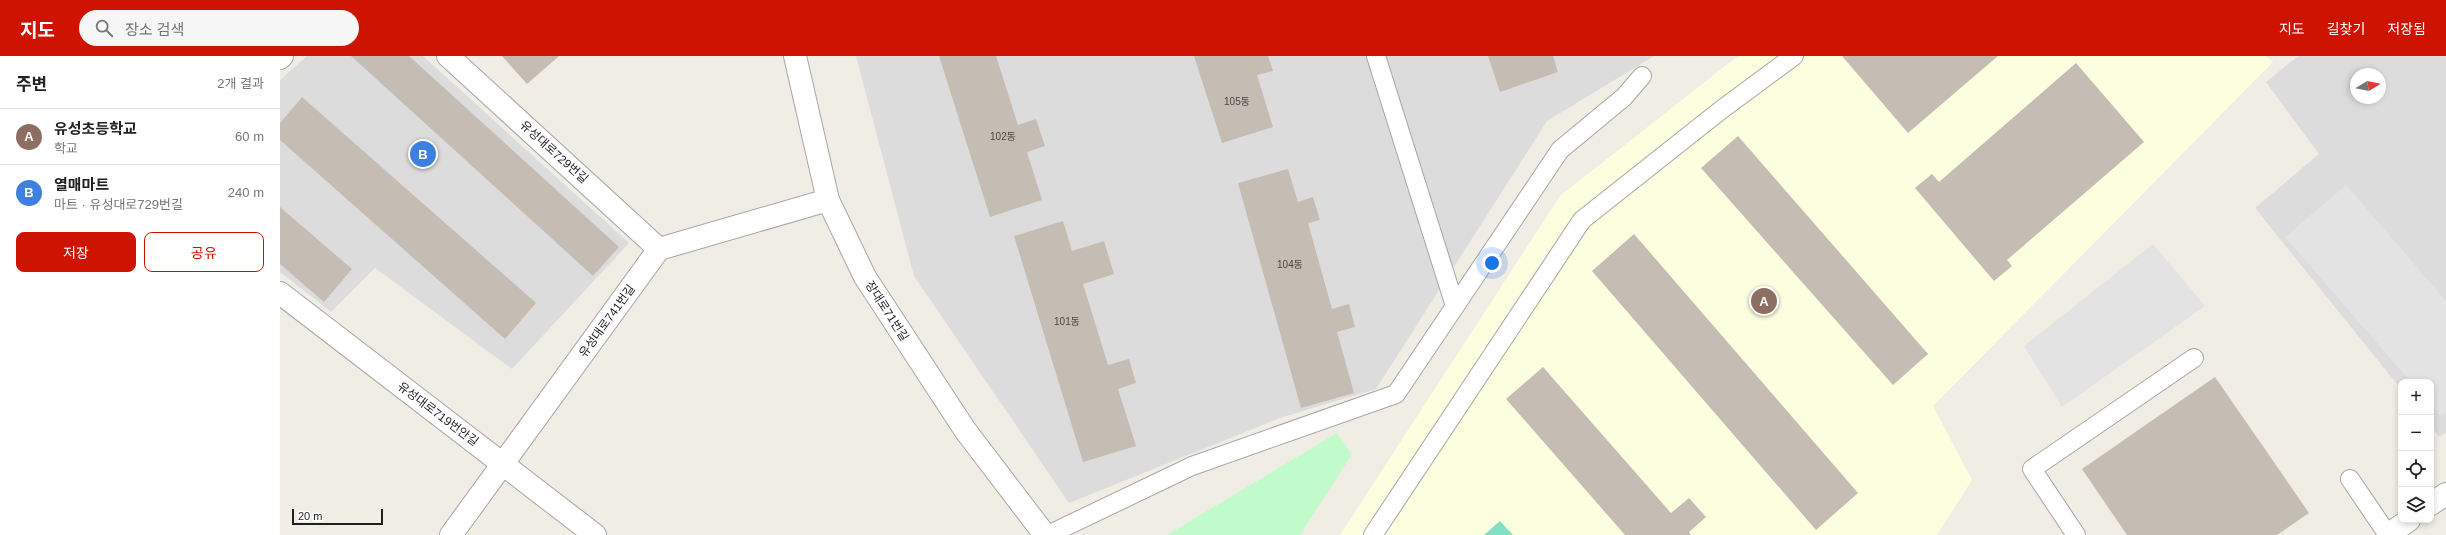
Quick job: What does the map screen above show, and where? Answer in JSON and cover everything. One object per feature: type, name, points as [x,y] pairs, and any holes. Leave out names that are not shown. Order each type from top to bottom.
[{"type":"street","name":"유성대로729번길","points":[[448,56],[659,249]]},
{"type":"street","name":"장대로71번길","points":[[795,56],[828,200],[874,291],[964,430],[1046,535]]},
{"type":"street","points":[[659,249],[828,200]]},
{"type":"street","name":"유성대로741번길","points":[[451,535],[659,249]]},
{"type":"street","name":"유성대로719번안길","points":[[280,293],[595,535]]},
{"type":"street","points":[[2434,502],[2446,494]]},
{"type":"street","points":[[2388,535],[2405,523]]},
{"type":"lane","points":[[1376,56],[1455,306]]},
{"type":"lane","points":[[1373,535],[1582,220],[1721,110],[1794,56]]},
{"type":"lane","points":[[1046,535],[1192,466],[1396,394],[1560,150],[1624,97],[1642,76]]},
{"type":"lane","points":[[2076,535],[2032,469],[2194,358]]},
{"type":"lane","points":[[2350,479],[2388,535]]},
{"type":"shaded area","points":[[307,56],[423,56],[629,243],[512,369],[375,268],[331,312],[280,272],[280,80]]},
{"type":"shaded area","points":[[856,56],[1654,56],[1547,121],[1376,389],[1280,418],[1069,503],[914,276]]},
{"type":"shaded area","points":[[1738,56],[2266,56],[2273,62],[1933,406],[1972,480],[1937,535],[1340,535],[1560,196]]},
{"type":"shaded area","points":[[2298,56],[2446,56],[2446,432],[2439,437],[2434,430],[2434,379],[2398,379],[2398,385],[2255,208],[2319,154],[2266,82]]},
{"type":"shaded area","points":[[2346,185],[2446,301],[2446,412],[2440,416],[2434,409],[2434,379],[2408,379],[2285,237]]},
{"type":"shaded area","points":[[2153,244],[2205,306],[2062,407],[2024,346]]},
{"type":"green space","points":[[1337,433],[1352,454],[1300,535],[1167,535]]},
{"type":"green space","points":[[1500,521],[1513,535],[1484,535]]},
{"type":"building","points":[[351,56],[409,56],[619,247],[593,276]]},
{"type":"building","points":[[502,56],[559,56],[527,84]]},
{"type":"building","points":[[939,56],[996,56],[1018,125],[1036,119],[1045,146],[1027,152],[1042,200],[990,217]]},
{"type":"building","points":[[1194,56],[1268,56],[1273,71],[1257,75],[1273,127],[1222,143]]},
{"type":"building","points":[[1488,56],[1553,56],[1558,72],[1500,92]]},
{"type":"building","points":[[1842,56],[1998,56],[1908,133]]},
{"type":"building","points":[[2076,63],[2144,142],[2007,260],[2012,266],[1994,281],[1915,188],[1932,174],[1939,182]]},
{"type":"building","points":[[302,97],[536,303],[505,339],[280,140],[280,123]]},
{"type":"building","points":[[1738,136],[1928,354],[1893,385],[1701,168]]},
{"type":"building","points":[[1288,169],[1298,202],[1313,197],[1320,220],[1308,223],[1332,309],[1349,304],[1355,327],[1337,332],[1354,393],[1301,408],[1238,183]]},
{"type":"building","points":[[280,207],[352,269],[324,302],[280,264]]},
{"type":"building","points":[[1063,221],[1072,251],[1104,241],[1114,274],[1083,284],[1108,365],[1129,359],[1136,383],[1118,389],[1136,446],[1083,462],[1014,236]]},
{"type":"building","points":[[1634,234],[1858,493],[1816,530],[1592,271]]},
{"type":"building","points":[[1543,367],[1671,513],[1689,498],[1706,517],[1689,532],[1691,535],[1625,535],[1506,399]]},
{"type":"building","points":[[2215,377],[2309,513],[2277,535],[2127,535],[2082,469]]},
{"type":"place","name":"열매마트","points":[[423,154]]},
{"type":"place","name":"유성초등학교","points":[[1764,301]]}]
